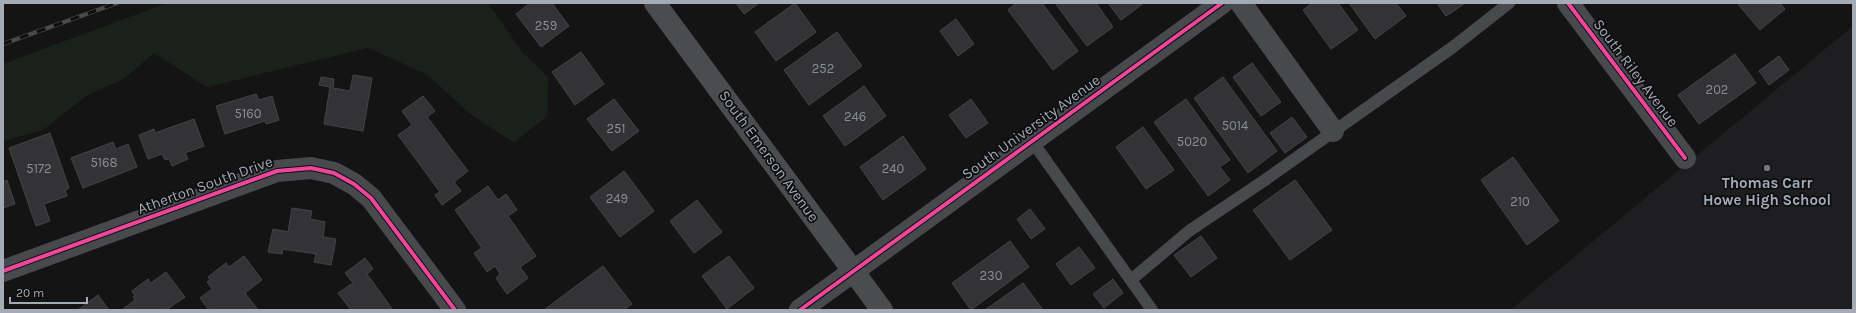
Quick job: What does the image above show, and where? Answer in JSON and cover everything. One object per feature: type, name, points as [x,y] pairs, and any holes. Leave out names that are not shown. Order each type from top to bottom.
[{"type":"main road","name":"South Emerson Avenue","points":[[656,3],[882,310]]},
{"type":"street","name":"South University Avenue","points":[[800,310],[1222,3]]},
{"type":"street","points":[[1241,3],[1333,131]]},
{"type":"street","name":"South Riley Avenue","points":[[1568,3],[1685,158]]},
{"type":"street","name":"Atherton South Drive","points":[[3,271],[277,171],[311,168],[344,177],[371,198],[455,310]]},
{"type":"lane","points":[[1130,280],[1189,231],[1453,47],[1509,3]]},
{"type":"lane","points":[[1032,141],[1152,310]]},
{"type":"shaded area","points":[[167,3],[488,3],[523,53],[548,77],[547,116],[514,143],[470,114],[428,75],[368,48],[207,87],[154,53],[125,78],[86,96],[43,130],[3,141],[3,64]]},
{"type":"shaded area","name":"Thomas Carr Howe High School","points":[[1853,26],[1853,310],[1510,310]]},
{"type":"building","points":[[530,3],[552,3],[569,26],[541,47],[516,14]]},
{"type":"building","points":[[736,3],[759,3],[744,14]]},
{"type":"building","points":[[795,3],[816,32],[776,61],[755,32]]},
{"type":"building","points":[[1016,3],[1042,3],[1078,51],[1053,70],[1008,10]]},
{"type":"building","points":[[1055,3],[1096,3],[1113,27],[1087,46]]},
{"type":"building","points":[[1108,3],[1144,3],[1121,20]]},
{"type":"building","points":[[1312,3],[1338,3],[1358,30],[1331,49],[1303,10]]},
{"type":"building","points":[[1349,3],[1396,3],[1406,16],[1375,39]]},
{"type":"building","points":[[1437,3],[1463,3],[1464,4],[1446,16]]},
{"type":"building","points":[[1737,3],[1780,3],[1785,9],[1760,30]]},
{"type":"building","points":[[956,19],[974,44],[958,56],[940,31]]},
{"type":"building","points":[[837,32],[862,66],[809,105],[784,70]]},
{"type":"building","points":[[581,52],[604,84],[575,105],[552,72]]},
{"type":"building","points":[[1735,54],[1756,83],[1699,124],[1678,95]]},
{"type":"building","points":[[1779,56],[1789,70],[1769,85],[1759,71]]},
{"type":"building","points":[[1252,63],[1281,102],[1261,116],[1233,77]]},
{"type":"building","points":[[353,75],[372,78],[363,131],[324,124],[330,87],[319,85],[321,77],[334,79],[333,88],[350,91]]},
{"type":"building","points":[[1223,77],[1277,151],[1248,173],[1194,98]]},
{"type":"building","points":[[864,86],[886,116],[845,146],[823,116]]},
{"type":"building","points":[[256,94],[259,100],[272,96],[279,120],[266,124],[265,121],[225,134],[216,106]]},
{"type":"building","points":[[423,96],[435,111],[427,117],[468,171],[454,182],[461,191],[442,205],[435,195],[440,192],[398,135],[412,125],[402,111]]},
{"type":"building","points":[[614,99],[639,131],[612,151],[587,119]]},
{"type":"building","points":[[971,99],[988,123],[966,138],[949,115]]},
{"type":"building","points":[[1186,99],[1230,160],[1220,167],[1230,180],[1208,196],[1154,122]]},
{"type":"building","points":[[1292,117],[1307,137],[1285,153],[1270,133]]},
{"type":"building","points":[[194,119],[204,146],[185,153],[188,159],[172,166],[169,159],[165,160],[162,154],[148,159],[139,135],[154,129],[155,133]]},
{"type":"building","points":[[1143,127],[1174,170],[1146,189],[1116,147]]},
{"type":"building","points":[[50,133],[69,188],[65,190],[67,196],[44,204],[50,221],[36,226],[9,148]]},
{"type":"building","points":[[903,136],[926,169],[883,200],[860,167]]},
{"type":"building","points":[[113,142],[116,149],[128,144],[137,167],[83,188],[71,158]]},
{"type":"building","points":[[1513,157],[1559,221],[1527,245],[1481,180]]},
{"type":"building","points":[[624,171],[654,211],[620,237],[590,197]]},
{"type":"building","points":[[7,180],[15,204],[3,208],[3,182]]},
{"type":"building","points":[[1295,180],[1332,230],[1290,260],[1253,210]]},
{"type":"building","points":[[488,186],[498,200],[506,194],[517,210],[508,216],[536,256],[520,267],[528,278],[507,294],[496,278],[500,274],[495,266],[487,272],[474,253],[482,248],[455,210]]},
{"type":"building","points":[[697,200],[722,232],[694,253],[670,221]]},
{"type":"building","points":[[292,208],[312,211],[310,219],[325,222],[323,237],[336,239],[331,265],[314,262],[316,254],[283,249],[282,254],[268,252],[273,229],[288,232]]},
{"type":"building","points":[[1030,209],[1045,229],[1031,239],[1017,219]]},
{"type":"building","points":[[1201,236],[1217,258],[1191,277],[1174,255]]},
{"type":"building","points":[[1010,241],[1029,267],[971,310],[952,283]]},
{"type":"building","points":[[1079,247],[1095,268],[1071,285],[1056,264]]},
{"type":"building","points":[[244,256],[262,280],[245,293],[258,310],[209,310],[200,298],[212,289],[207,282],[210,280],[208,277],[226,263],[229,267]]},
{"type":"building","points":[[729,256],[754,288],[727,309],[702,276]]},
{"type":"building","points":[[365,258],[373,269],[367,274],[393,310],[351,310],[338,293],[353,283],[345,273]]},
{"type":"building","points":[[603,266],[632,304],[624,310],[544,310]]},
{"type":"building","points":[[166,272],[185,297],[166,310],[123,309],[135,300],[133,297],[135,296],[132,291],[148,279],[151,283]]},
{"type":"building","points":[[1113,279],[1123,293],[1104,308],[1093,294]]},
{"type":"building","points":[[1023,283],[1043,310],[985,310]]},
{"type":"building","points":[[98,295],[109,310],[78,310]]},
{"type":"railway","points":[[3,44],[117,3]]},
{"type":"cycle path","points":[[800,310],[1222,3]]},
{"type":"cycle path","points":[[1568,3],[1685,158]]},
{"type":"cycle path","points":[[3,271],[277,171],[311,168],[334,173],[354,184],[371,198],[455,310]]},
{"type":"place","name":"Thomas Carr Howe High School","points":[[1767,168]]}]
